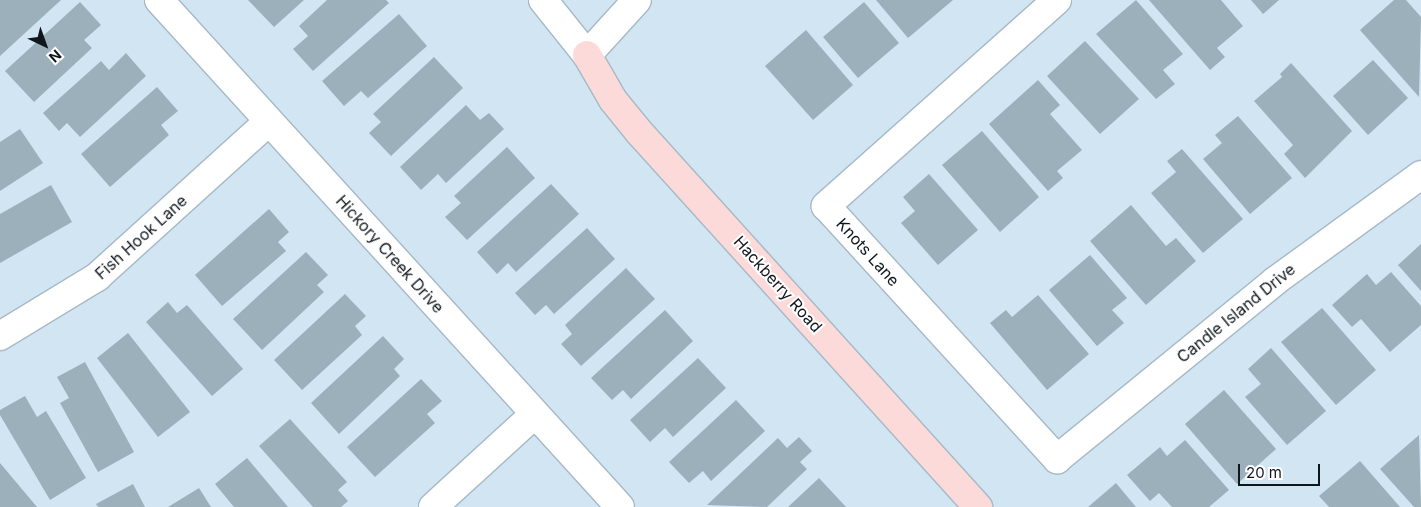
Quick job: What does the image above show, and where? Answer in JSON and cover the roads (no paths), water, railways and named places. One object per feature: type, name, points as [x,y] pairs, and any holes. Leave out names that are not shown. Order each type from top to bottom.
[{"type":"street","name":"Hickory Creek Drive","points":[[159,0],[620,507]]},
{"type":"street","points":[[543,0],[587,55],[637,0]]},
{"type":"street","name":"Knots Lane","points":[[1056,459],[826,206],[1057,0]]},
{"type":"street","name":"Hackberry Road","points":[[587,55],[613,100],[639,132],[978,507]]},
{"type":"street","name":"Fish Hook Lane","points":[[0,336],[97,277],[270,121]]},
{"type":"street","name":"Candle Island Drive","points":[[1056,459],[1275,281],[1421,175]]},
{"type":"street","points":[[433,507],[536,414]]}]
